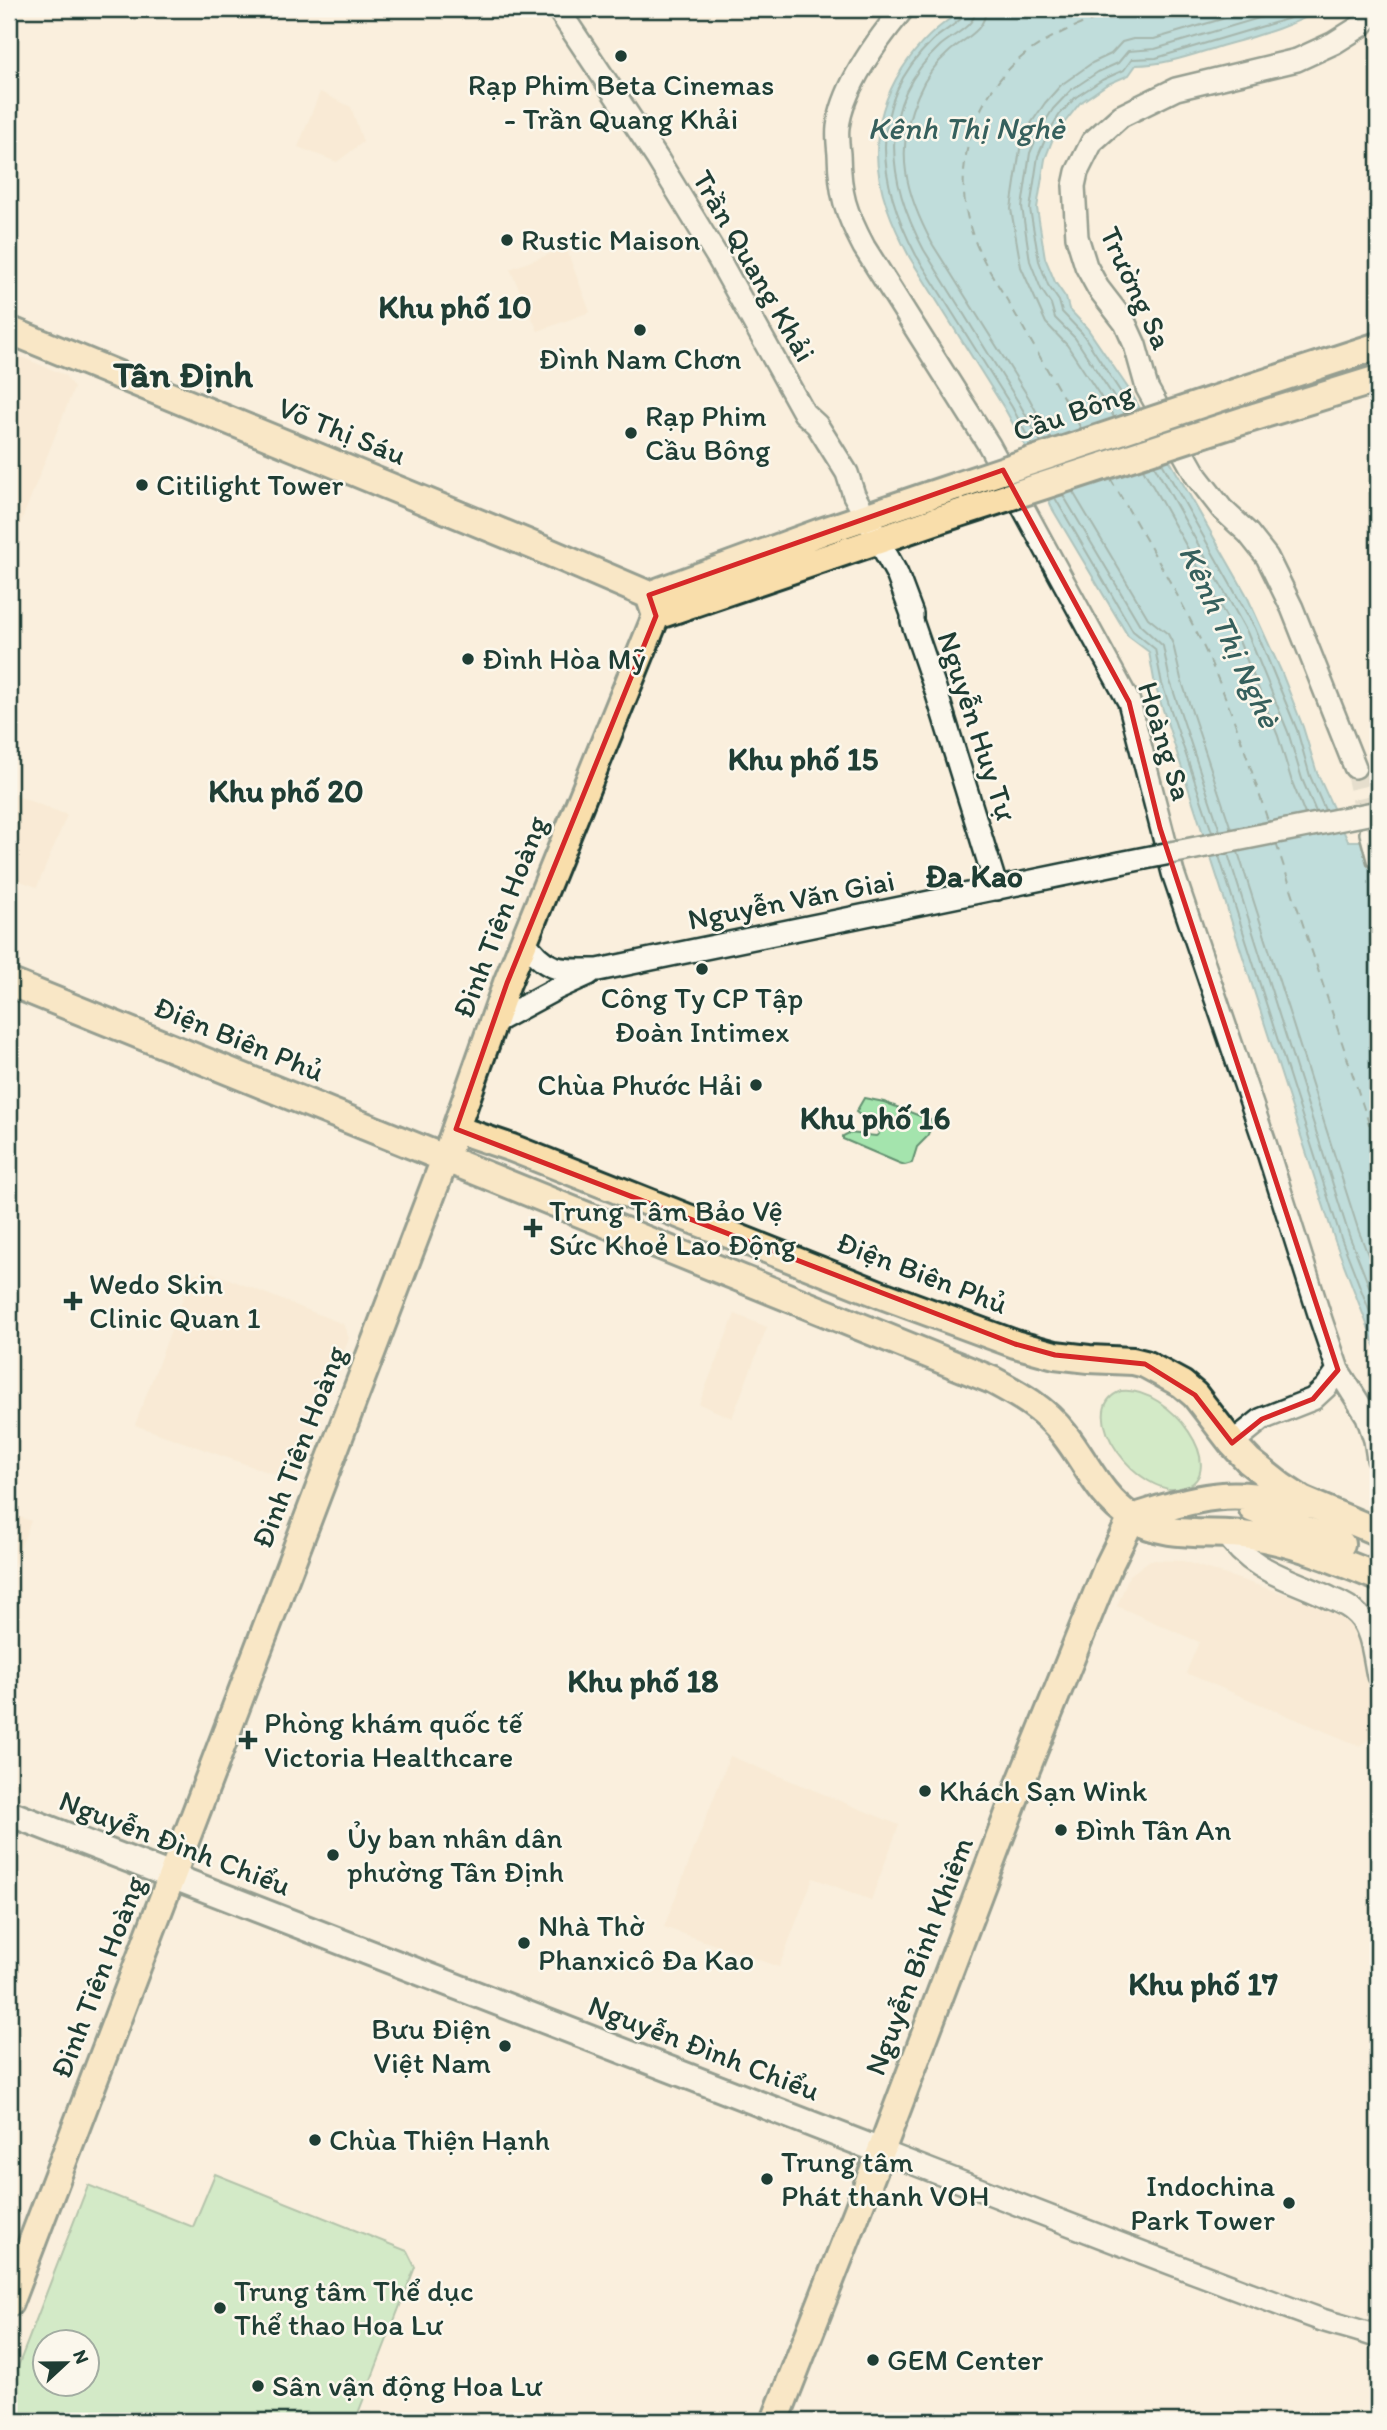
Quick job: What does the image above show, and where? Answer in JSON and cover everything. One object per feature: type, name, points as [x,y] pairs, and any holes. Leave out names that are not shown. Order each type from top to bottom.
[{"type":"main road","name":"Võ Thị Sáu","points":[[9,330],[544,550],[652,606]]},
{"type":"main road","name":"Cầu Bông","points":[[934,508],[1237,392],[1378,346]]},
{"type":"main road","name":"Cầu Bông","points":[[934,508],[1245,420],[1378,379]]},
{"type":"main road","points":[[652,606],[860,506],[934,508]]},
{"type":"main road","points":[[652,606],[880,540],[934,508]]},
{"type":"main road","name":"Đinh Tiên Hoàng","points":[[9,2303],[445,1159],[507,983],[652,606]]},
{"type":"main road","name":"Điện Biên Phủ","points":[[9,982],[445,1159]]},
{"type":"main road","name":"Ðiện Biên Phủ","points":[[456,1129],[512,1148],[882,1295],[1005,1340],[1055,1355],[1145,1364],[1169,1376],[1195,1395],[1249,1461],[1303,1500],[1331,1529]]},
{"type":"main road","points":[[500,1180],[500,1163],[512,1148]]},
{"type":"main road","points":[[445,1159],[1003,1386],[1029,1400],[1055,1423],[1104,1492],[1132,1518],[1147,1524],[1175,1531],[1226,1533],[1275,1540],[1331,1529],[1378,1532]]},
{"type":"main road","points":[[1132,1518],[1219,1495],[1237,1494],[1279,1500],[1378,1559]]},
{"type":"main road","name":"Nguyễn Bỉnh Khiêm","points":[[775,2421],[881,2151],[1024,1772],[1107,1569],[1132,1518]]},
{"type":"main road","points":[[1331,1529],[1378,1577]]},
{"type":"main road","name":"Nguyễn Đình Chiểu","points":[[9,1813],[881,2151]]},
{"type":"street","name":"Trần Quang Khải","points":[[558,9],[664,169],[718,258],[804,413],[807,432],[842,487],[860,506],[880,540]]},
{"type":"street","name":"Hoàng Sa","points":[[903,9],[876,42],[847,97],[838,127],[840,190],[851,222],[864,247],[989,445],[1129,702],[1173,873],[1338,1370],[1367,1416],[1376,1440],[1378,1459]]},
{"type":"street","name":"Trường Sa","points":[[1355,767],[1292,608],[1267,557],[1196,477],[1147,388],[1135,345],[1125,323],[1098,288],[1086,266],[1077,237],[1074,186],[1077,172],[1092,142],[1121,116],[1176,89],[1297,60],[1334,43],[1361,26],[1376,9]]},
{"type":"street","name":"Nguyễn Huy Tự","points":[[880,540],[935,688],[997,889]]},
{"type":"street","name":"Nguyễn Văn Giai","points":[[524,940],[540,961],[548,966],[561,970],[597,970],[1378,812]]},
{"type":"street","points":[[1371,833],[1378,859]]},
{"type":"street","name":"Nguyễn Văn Giai","points":[[495,1022],[597,970]]},
{"type":"street","points":[[1232,1443],[1262,1419],[1313,1399],[1338,1370]]},
{"type":"street","points":[[1226,1533],[1249,1560],[1277,1577],[1315,1590],[1346,1605],[1359,1616],[1367,1630],[1378,1676]]},
{"type":"street","name":"Nguyễn Đình Chiểu","points":[[881,2151],[1142,2253],[1326,2321],[1378,2337]]},
{"type":"highlighted area","points":[[1003,470],[1129,702],[1160,828],[1338,1370],[1313,1399],[1262,1419],[1232,1443],[1195,1395],[1145,1364],[1055,1355],[1015,1344],[456,1129],[507,983],[656,616],[649,595]]},
{"type":"shaded area","points":[[320,92],[351,107],[363,142],[337,162],[298,147]]},
{"type":"shaded area","points":[[566,248],[590,312],[538,331],[510,269]]},
{"type":"shaded area","points":[[9,352],[65,375],[74,388],[9,552]]},
{"type":"shaded area","points":[[9,793],[67,815],[37,887],[9,877]]},
{"type":"shaded area","points":[[206,1270],[343,1324],[349,1338],[293,1481],[135,1425],[192,1275]]},
{"type":"shaded area","points":[[735,1314],[767,1327],[732,1418],[699,1404]]},
{"type":"shaded area","points":[[9,1513],[31,1521],[9,1577]]},
{"type":"shaded area","points":[[1150,1560],[1183,1561],[1353,1616],[1377,1732],[1360,1746],[1186,1673],[1199,1642],[1117,1606],[1129,1576]]},
{"type":"shaded area","points":[[730,1756],[899,1825],[871,1900],[813,1878],[779,1967],[664,1927]]},
{"type":"green space","points":[[864,1098],[884,1102],[933,1121],[927,1137],[917,1147],[912,1163],[899,1163],[843,1139],[843,1136],[849,1133],[879,1134],[877,1128],[856,1112]]},
{"type":"green space","points":[[1121,1391],[1140,1393],[1175,1415],[1198,1449],[1201,1466],[1196,1479],[1183,1488],[1166,1488],[1149,1481],[1132,1468],[1108,1433],[1104,1416],[1108,1401]]},
{"type":"green space","name":"Trung tâm Thể dục Thể thao Hoa Lư","points":[[215,2174],[407,2251],[415,2267],[355,2421],[9,2421],[9,2390],[32,2330],[32,2398],[102,2398],[102,2328],[33,2328],[88,2185],[193,2227]]},
{"type":"water","name":"Kênh Thị Nghè","points":[[965,9],[1322,9],[1297,22],[1256,36],[1176,60],[1136,65],[1129,75],[1106,85],[1080,103],[1054,136],[1045,159],[1037,208],[1045,258],[1069,309],[1087,328],[1130,391],[1246,594],[1281,671],[1303,727],[1317,773],[1348,841],[1378,841],[1378,1353],[1335,1241],[1155,685],[1149,652],[1128,636],[1053,510],[1024,444],[1006,411],[910,258],[883,194],[877,152],[879,130],[891,88],[915,52],[947,21]]},
{"type":"ferry route","points":[[1082,430],[979,251],[965,206],[965,159],[979,113],[991,92],[1023,56],[1059,34],[1125,9]]},
{"type":"ferry route","points":[[1110,478],[1172,586],[1206,652],[1248,759],[1269,824]]},
{"type":"ferry route","points":[[1276,843],[1378,1151]]},
{"type":"tunnel","points":[[1355,767],[1370,831]]},
{"type":"place","name":"Rạp Phim Beta Cinemas - Trần Quang Khải","points":[[621,56]]},
{"type":"place","name":"Rustic Maison","points":[[507,240]]},
{"type":"place","name":"Đình Nam Chơn","points":[[640,330]]},
{"type":"place","name":"Rạp Phim Cầu Bông","points":[[631,433]]},
{"type":"place","name":"Citilight Tower","points":[[142,485]]},
{"type":"place","name":"Đình Hòa Mỹ","points":[[468,659]]},
{"type":"place","name":"Công Ty CP Tập Đoàn Intimex","points":[[702,969]]},
{"type":"place","name":"Chùa Phước Hải","points":[[756,1085]]},
{"type":"place","name":"Trung Tâm Bảo Vệ Sức Khoẻ Lao Động","points":[[533,1228]]},
{"type":"place","name":"Wedo Skin Clinic Quan 1","points":[[73,1301]]},
{"type":"place","name":"Phòng khám quốc tế Victoria Healthcare","points":[[248,1740]]},
{"type":"place","name":"Khách Sạn Wink","points":[[925,1791]]},
{"type":"place","name":"Đình Tân An","points":[[1061,1830]]},
{"type":"place","name":"Ủy ban nhân dân phường Tân Định","points":[[333,1855]]},
{"type":"place","name":"Nhà Thờ Phanxicô Đa Kao","points":[[524,1943]]},
{"type":"place","name":"Bưu Điện Việt Nam","points":[[505,2046]]},
{"type":"place","name":"Chùa Thiện Hạnh","points":[[315,2140]]},
{"type":"place","name":"Trung tâm Phát thanh VOH","points":[[767,2179]]},
{"type":"place","name":"Indochina Park Tower","points":[[1289,2203]]},
{"type":"place","name":"Trung tâm Thể dục Thể thao Hoa Lư","points":[[220,2308]]},
{"type":"place","name":"GEM Center","points":[[873,2360]]},
{"type":"place","name":"Sân vận động Hoa Lư","points":[[258,2386]]},
{"type":"district","name":"Khu phố 10","points":[[455,307]]},
{"type":"district","name":"Tân Định","points":[[183,374]]},
{"type":"district","name":"Khu phố 15","points":[[803,759]]},
{"type":"district","name":"Khu phố 20","points":[[286,791]]},
{"type":"district","name":"Đa Kao","points":[[974,876]]},
{"type":"district","name":"Khu phố 16","points":[[875,1118]]},
{"type":"district","name":"Khu phố 18","points":[[643,1681]]},
{"type":"district","name":"Khu phố 17","points":[[1203,1984]]}]
